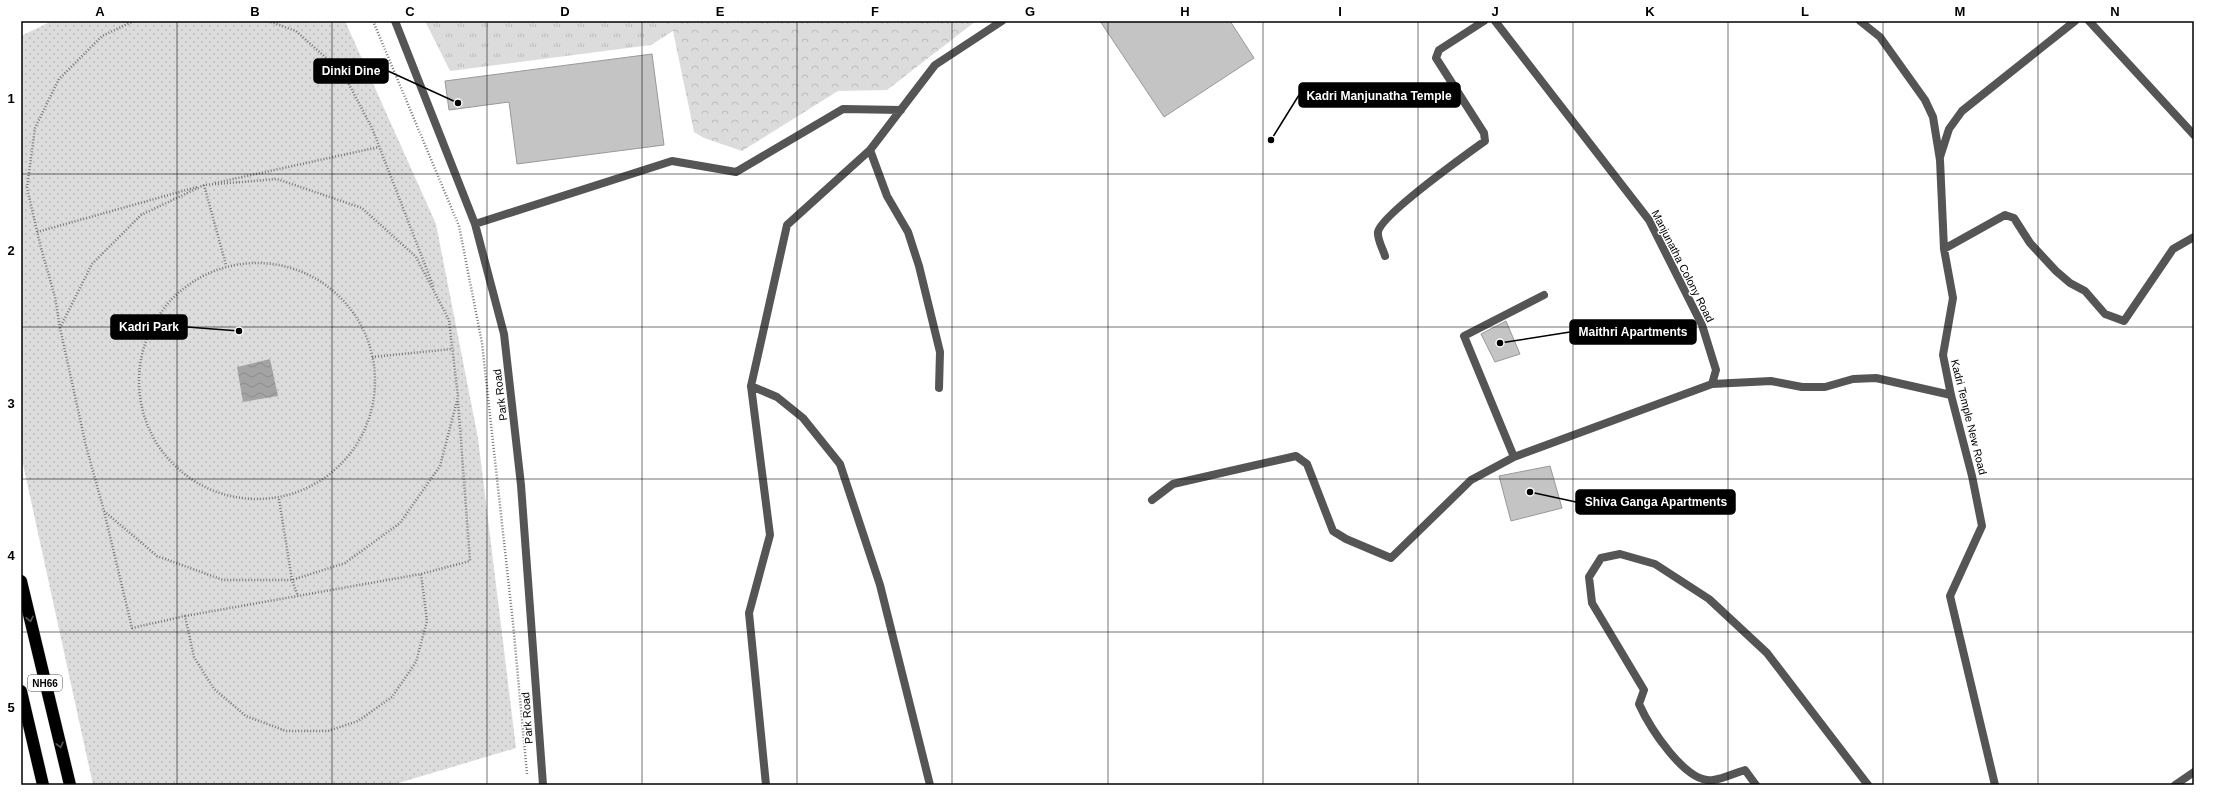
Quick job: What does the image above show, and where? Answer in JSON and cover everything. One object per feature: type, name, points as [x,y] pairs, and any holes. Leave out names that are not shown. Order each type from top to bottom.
[{"type":"highway","name":"NH66","points":[[21,581],[70,785]]},
{"type":"highway","name":"NH66","points":[[21,691],[43,785]]},
{"type":"street","name":"Park Road","points":[[395,21],[475,224],[504,334],[522,484],[543,785]]},
{"type":"street","points":[[766,785],[749,613],[770,535],[752,386],[787,225],[870,150],[935,65],[1002,21]]},
{"type":"street","points":[[1385,256],[1378,237],[1378,231],[1382,226],[1404,203],[1485,141],[1484,133],[1436,58],[1439,50],[1484,21]]},
{"type":"street","name":"Manjunatha Colony Road","points":[[1495,21],[1649,220],[1702,325],[1716,370],[1712,384]]},
{"type":"street","name":"Kadri Temple New Road","points":[[1860,21],[1880,37],[1924,100],[1933,117],[1940,160],[1944,249],[1953,298],[1943,355],[1951,395],[1972,476],[1982,526],[1950,596],[1995,785]]},
{"type":"street","points":[[1940,160],[1949,128],[1962,111],[2075,21]]},
{"type":"street","points":[[2089,21],[2194,135]]},
{"type":"street","points":[[475,224],[672,161],[736,172],[843,110],[901,110]]},
{"type":"street","points":[[870,150],[887,196],[908,232],[919,266],[940,352],[939,388]]},
{"type":"street","points":[[1944,249],[2005,215],[2014,218],[2030,243],[2045,261],[2070,283],[2085,291],[2105,314],[2124,321],[2173,249],[2194,237]]},
{"type":"street","points":[[1514,457],[1464,336],[1544,295]]},
{"type":"street","points":[[1152,500],[1173,484],[1296,456],[1307,464],[1333,531],[1346,539],[1391,558],[1472,480],[1514,457],[1712,384],[1772,381],[1802,387],[1825,387],[1853,379],[1876,378],[1951,395]]},
{"type":"street","points":[[752,386],[777,397],[803,418],[840,464],[880,585],[930,785]]},
{"type":"street","points":[[1756,785],[1746,770],[1712,780],[1698,778],[1680,764],[1647,723],[1639,704],[1644,690],[1592,603],[1588,577],[1601,558],[1620,554],[1655,564],[1710,599],[1767,653],[1868,785]]},
{"type":"street","points":[[2175,785],[2194,772]]},
{"type":"path","points":[[60,328],[92,264],[141,215],[204,185],[277,179],[362,208],[416,257],[449,320],[458,397],[470,561],[421,574],[185,616],[132,628],[104,511],[86,446],[60,328],[55,297],[37,232],[28,188],[35,128],[59,79],[102,36],[134,21]]},
{"type":"path","points":[[268,21],[296,30],[343,73],[372,128],[438,300]]},
{"type":"path","points":[[373,21],[459,226],[482,343],[513,623],[528,777]]},
{"type":"path","points":[[37,232],[204,185],[379,147]]},
{"type":"path","points":[[204,185],[226,265]]},
{"type":"path","points":[[267,262],[320,280],[351,308],[370,344],[372,357],[376,391],[366,431],[342,465],[308,489],[279,498],[237,498],[198,484],[166,458],[147,426],[138,386],[143,344],[159,312],[188,282],[226,265],[267,262]]},
{"type":"path","points":[[372,357],[452,350]]},
{"type":"path","points":[[104,511],[158,556],[224,580],[292,580],[345,563],[400,523],[440,466],[458,397]]},
{"type":"path","points":[[279,498],[292,580],[298,596]]},
{"type":"path","points":[[185,616],[194,657],[214,689],[246,716],[286,731],[328,731],[358,721],[392,696],[416,662],[427,621],[421,574]]},
{"type":"green space","points":[[52,21],[345,21],[436,224],[478,438],[516,748],[392,785],[93,785],[21,455],[21,36]]},
{"type":"green space","points":[[425,21],[669,21],[673,31],[651,45],[450,71]]},
{"type":"green space","points":[[663,21],[976,21],[887,90],[838,91],[742,151],[704,138],[694,132],[673,31]]},
{"type":"water","points":[[270,359],[278,396],[243,402],[237,367]]},
{"type":"building","points":[[1100,21],[1230,21],[1254,58],[1164,117]]},
{"type":"building","points":[[652,54],[664,145],[517,164],[509,102],[449,110],[445,81]]},
{"type":"building","points":[[1506,321],[1520,354],[1495,362],[1481,334]]},
{"type":"building","points":[[1550,466],[1562,508],[1511,521],[1499,476]]},
{"type":"place","name":"Dinki Dine","points":[[458,103]]},
{"type":"place","name":"Kadri Manjunatha Temple","points":[[1271,140]]},
{"type":"place","name":"Kadri Park","points":[[239,331]]},
{"type":"place","name":"Maithri Apartments","points":[[1500,343]]},
{"type":"place","name":"Shiva Ganga Apartments","points":[[1530,492]]}]
